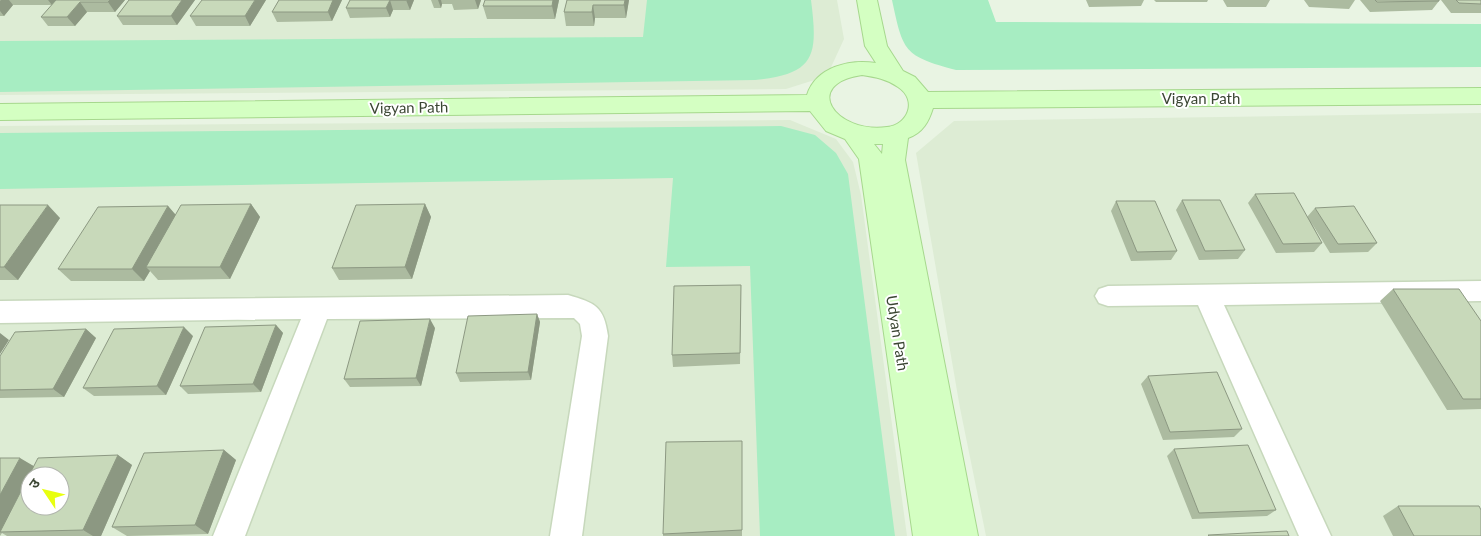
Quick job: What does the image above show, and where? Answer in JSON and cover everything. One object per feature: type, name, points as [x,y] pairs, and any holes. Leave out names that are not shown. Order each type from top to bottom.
[{"type":"main road","points":[[841,72],[857,46],[849,0]]},
{"type":"main road","points":[[867,0],[876,46],[893,73],[915,88],[921,100],[921,114],[912,125],[897,134],[877,137],[854,135],[837,128],[822,114],[818,103],[819,91],[829,78],[841,72],[862,68],[893,73]]},
{"type":"main road","name":"Vigyan Path","points":[[921,100],[1481,96]]},
{"type":"main road","name":"Vigyan Path","points":[[0,112],[818,103]]},
{"type":"main road","name":"Udyan Path","points":[[897,134],[892,160],[961,536]]},
{"type":"main road","name":"Udyan Path","points":[[854,135],[871,156],[930,536]]},
{"type":"street","points":[[1108,296],[1481,291]]},
{"type":"street","points":[[1206,294],[1315,536]]},
{"type":"street","points":[[0,312],[568,306],[582,310],[593,319],[595,336],[566,536]]},
{"type":"street","points":[[229,536],[318,308]]},
{"type":"shaded area","points":[[0,0],[837,0],[844,39],[827,76],[786,89],[0,95]]},
{"type":"shaded area","points":[[1481,113],[1481,536],[986,536],[960,408],[916,153],[954,121]]},
{"type":"shaded area","points":[[790,120],[836,139],[853,162],[861,195],[907,536],[0,536],[0,126]]},
{"type":"green space","points":[[647,0],[811,0],[814,35],[812,48],[808,58],[801,67],[790,73],[755,80],[0,92],[0,41],[643,37]]},
{"type":"green space","points":[[892,0],[988,0],[996,22],[1481,24],[1481,67],[956,70],[925,60],[908,49],[899,30]]},
{"type":"green space","points":[[781,126],[815,135],[836,153],[848,174],[895,536],[760,536],[750,266],[666,267],[673,178],[0,189],[0,133]]},
{"type":"building","points":[[56,0],[110,0],[108,2],[80,2],[67,17],[41,17]]},
{"type":"building","points":[[129,0],[182,0],[171,16],[117,16]]},
{"type":"building","points":[[202,0],[255,0],[245,16],[190,16]]},
{"type":"building","points":[[279,0],[333,0],[328,12],[272,12]]},
{"type":"building","points":[[350,0],[390,0],[386,8],[346,8]]},
{"type":"building","points":[[485,0],[553,0],[552,6],[483,6]]},
{"type":"building","points":[[567,0],[625,0],[624,5],[593,5],[592,12],[564,12]]},
{"type":"building","points":[[1375,0],[1439,0],[1439,1],[1377,2]]},
{"type":"building","points":[[1456,0],[1481,0],[1481,4],[1459,3]]},
{"type":"building","points":[[1294,193],[1322,243],[1283,244],[1255,194]]},
{"type":"building","points":[[1182,200],[1220,200],[1245,250],[1205,251]]},
{"type":"building","points":[[1116,201],[1155,201],[1177,251],[1137,252]]},
{"type":"building","points":[[251,204],[220,267],[146,267],[181,205]]},
{"type":"building","points":[[425,204],[405,267],[332,268],[356,205]]},
{"type":"building","points":[[0,205],[48,205],[4,267],[0,267]]},
{"type":"building","points":[[168,206],[132,269],[58,269],[98,207]]},
{"type":"building","points":[[1354,206],[1377,243],[1338,244],[1315,208]]},
{"type":"building","points":[[741,285],[740,353],[672,355],[674,286]]},
{"type":"building","points":[[1393,289],[1459,289],[1481,321],[1481,399],[1463,399]]},
{"type":"building","points":[[537,314],[528,372],[456,373],[468,316]]},
{"type":"building","points":[[430,319],[416,378],[344,379],[360,321]]},
{"type":"building","points":[[276,325],[253,384],[180,386],[205,327]]},
{"type":"building","points":[[184,327],[157,386],[83,388],[114,329]]},
{"type":"building","points":[[86,329],[53,389],[0,390],[0,356],[15,332]]},
{"type":"building","points":[[1217,372],[1242,429],[1170,432],[1148,376]]},
{"type":"building","points":[[742,441],[742,530],[663,534],[666,442]]},
{"type":"building","points":[[1248,445],[1276,510],[1199,513],[1174,449]]},
{"type":"building","points":[[224,450],[195,525],[112,527],[144,453]]},
{"type":"building","points":[[118,455],[83,530],[0,532],[20,493],[20,516],[70,516],[70,466],[34,466],[38,458]]},
{"type":"building","points":[[0,458],[20,458],[0,495]]},
{"type":"building","points":[[1398,506],[1479,506],[1481,510],[1481,536],[1414,536]]},
{"type":"building","points":[[1287,531],[1289,536],[1208,535]]}]
